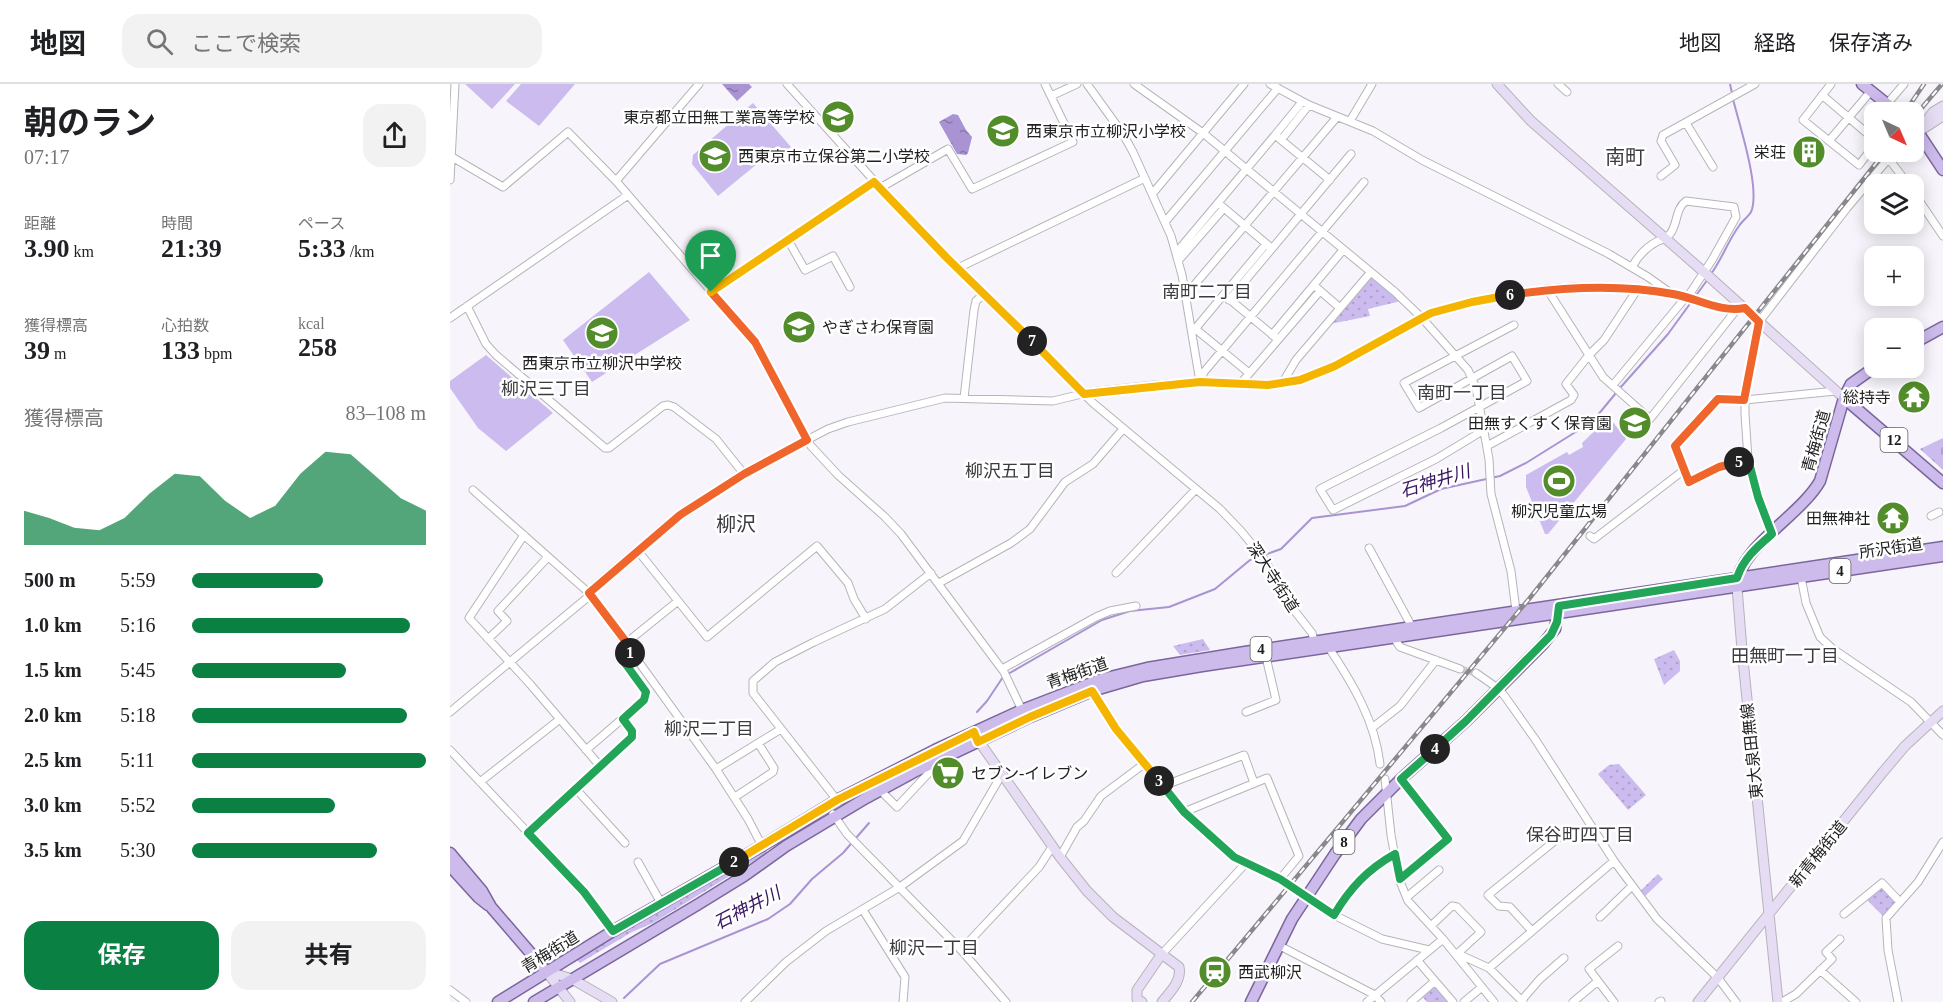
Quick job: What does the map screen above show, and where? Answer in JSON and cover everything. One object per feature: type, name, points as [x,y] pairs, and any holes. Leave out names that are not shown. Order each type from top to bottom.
[{"type":"main road","points":[[1866,87],[1884,102]]},
{"type":"main road","points":[[1924,142],[1943,170]]},
{"type":"main road","points":[[1924,337],[1943,327]]},
{"type":"main road","name":"青梅街道","points":[[534,1002],[744,876],[835,816],[883,794],[1022,710],[1084,685],[1128,672],[1315,646],[1329,648],[1737,583],[1741,566],[1750,554],[1807,501],[1820,481],[1840,394],[1864,375]]},
{"type":"main road","name":"12","points":[[1840,394],[1943,483]]},
{"type":"main road","name":"所沢街道","points":[[1737,583],[1943,547]]},
{"type":"main road","name":"所沢街道","points":[[1737,583],[1801,577],[1943,556]]},
{"type":"main road","name":"青梅街道","points":[[498,1002],[613,931],[833,803],[976,737],[1092,691],[1149,675],[1266,657],[1412,627],[1516,611],[1558,610]]},
{"type":"main road","name":"8","points":[[1251,1002],[1292,919],[1361,819],[1401,779],[1453,734],[1551,635],[1557,622],[1558,610]]},
{"type":"main road","points":[[450,853],[482,891],[491,907],[546,971]]},
{"type":"main road","points":[[450,866],[478,897],[491,907]]},
{"type":"street","points":[[450,180],[455,84]]},
{"type":"street","points":[[616,181],[699,84]]},
{"type":"street","points":[[787,84],[877,185],[1084,394],[1123,429],[1093,464],[1065,483],[1030,529],[1011,543],[939,583]]},
{"type":"street","points":[[711,292],[788,240],[877,185],[948,149],[972,189],[1073,142],[1045,84]]},
{"type":"street","points":[[1051,96],[1077,84]]},
{"type":"street","points":[[1088,84],[1123,134],[1165,222],[1176,253],[1193,329],[1200,382]]},
{"type":"street","points":[[1134,84],[1203,133],[1370,273],[1422,318],[1468,370],[1480,406],[1487,446],[1491,494],[1511,571],[1516,611]]},
{"type":"street","points":[[1153,193],[1244,84]]},
{"type":"street","points":[[1270,84],[1305,104],[1373,130],[1453,176],[1609,254],[1672,294]]},
{"type":"street","points":[[1350,121],[1372,84]]},
{"type":"street","points":[[1497,84],[1534,124],[1705,272],[1741,309],[1759,322],[1840,394]]},
{"type":"street","points":[[1558,84],[1567,92]]},
{"type":"street","points":[[1661,176],[1675,165],[1661,141],[1662,138],[1755,84]]},
{"type":"street","points":[[1831,84],[1803,120],[1859,165],[1864,158]]},
{"type":"street","points":[[1889,102],[1904,84]]},
{"type":"street","points":[[1828,141],[1848,117],[1866,87]]},
{"type":"street","points":[[1165,222],[1278,88]]},
{"type":"street","points":[[1822,95],[1864,131]]},
{"type":"street","points":[[1178,261],[1246,169],[1278,138],[1305,104]]},
{"type":"street","points":[[1924,122],[1943,106]]},
{"type":"street","points":[[1924,126],[1943,116]]},
{"type":"street","points":[[1185,296],[1337,117]]},
{"type":"street","points":[[1686,123],[1713,167]]},
{"type":"street","points":[[452,157],[503,187],[568,132],[616,181],[755,342],[807,440],[838,475],[885,517],[939,583],[1003,671],[1022,710]]},
{"type":"street","points":[[1278,138],[1330,180]]},
{"type":"street","points":[[1193,329],[1226,297],[1351,154]]},
{"type":"street","points":[[1772,534],[1758,497],[1748,459],[1744,400],[1759,322],[1885,162]]},
{"type":"street","points":[[1891,162],[1900,174]]},
{"type":"street","points":[[958,268],[1145,178]]},
{"type":"street","points":[[1200,382],[1204,372],[1364,182]]},
{"type":"street","points":[[450,318],[628,195]]},
{"type":"street","points":[[1613,385],[1688,298],[1736,217],[1734,207],[1686,201],[1680,207],[1674,227],[1666,238],[1646,248],[1632,267]]},
{"type":"street","points":[[1221,205],[1269,246]]},
{"type":"street","points":[[1176,253],[1221,205]]},
{"type":"street","points":[[1924,207],[1943,236]]},
{"type":"street","points":[[788,240],[805,270],[833,256],[850,286]]},
{"type":"street","points":[[1241,383],[1275,337],[1317,288],[1343,250]]},
{"type":"street","points":[[1283,382],[1296,360],[1370,273]]},
{"type":"street","points":[[450,712],[588,597],[589,593],[680,515],[744,474],[807,440],[848,422],[945,398],[1053,401],[1084,394],[1200,382],[1268,385],[1300,380],[1335,366],[1431,313],[1472,302],[1547,289],[1575,287],[1637,290],[1672,294],[1728,310],[1741,309]]},
{"type":"street","points":[[1317,288],[1340,308]]},
{"type":"street","points":[[1547,289],[1603,377],[1650,419],[1741,309]]},
{"type":"street","points":[[1487,446],[1571,400],[1574,395],[1566,384],[1604,340],[1637,290]]},
{"type":"street","points":[[964,398],[974,310],[976,301],[984,294]]},
{"type":"street","points":[[1226,297],[1275,337]]},
{"type":"street","points":[[467,306],[486,344],[496,355],[605,448],[609,448],[663,406],[668,405],[674,407],[716,439],[744,474]]},
{"type":"street","points":[[1484,430],[1436,459],[1334,510],[1320,489],[1441,428],[1527,381],[1512,356],[1419,408],[1404,383],[1514,325]]},
{"type":"street","points":[[1193,329],[1249,373]]},
{"type":"street","points":[[1748,459],[1719,467],[1689,482],[1675,446],[1718,399],[1744,400],[1840,394]]},
{"type":"street","name":"深大寺街道","points":[[1123,429],[1220,509],[1262,556],[1290,604],[1311,633],[1315,646]]},
{"type":"street","points":[[1590,536],[1594,539],[1684,470]]},
{"type":"street","points":[[1116,573],[1196,489]]},
{"type":"street","points":[[473,490],[589,593],[716,769],[735,797],[762,846]]},
{"type":"street","points":[[1931,516],[1939,512]]},
{"type":"street","points":[[524,535],[470,618],[600,766]]},
{"type":"street","points":[[638,551],[707,637],[817,546],[848,583],[866,618]]},
{"type":"street","points":[[1369,548],[1412,627]]},
{"type":"street","points":[[488,639],[507,621],[498,611],[548,557]]},
{"type":"street","points":[[931,573],[885,609],[775,663],[753,681],[753,693],[833,803],[835,816],[850,837],[962,950],[1006,1002]]},
{"type":"street","points":[[1801,577],[1806,603],[1820,637],[1833,649],[1898,692],[1943,735]]},
{"type":"street","name":"東大泉田無線","points":[[1737,583],[1778,1002]]},
{"type":"street","points":[[626,643],[678,601]]},
{"type":"street","points":[[1003,671],[1096,617],[1110,611],[1136,606]]},
{"type":"street","points":[[1394,638],[1400,646],[1460,669]]},
{"type":"street","points":[[1329,648],[1350,678],[1372,728],[1380,764]]},
{"type":"street","points":[[586,750],[644,700],[646,692],[622,659],[633,651]]},
{"type":"street","points":[[1246,712],[1276,700],[1266,657]]},
{"type":"street","points":[[1372,728],[1400,706],[1436,660]]},
{"type":"street","points":[[1476,673],[1499,689],[1535,739],[1614,861],[1657,919],[1718,978],[1736,1002]]},
{"type":"street","points":[[1092,691],[1116,729],[1184,812],[1234,857],[1280,879],[1334,915],[1382,939],[1429,951]]},
{"type":"street","name":"新青梅街道","points":[[1698,1002],[1883,772],[1905,746],[1943,711]]},
{"type":"street","points":[[480,782],[560,719]]},
{"type":"street","points":[[528,833],[632,737],[632,731],[623,719]]},
{"type":"street","points":[[716,769],[781,729]]},
{"type":"street","points":[[976,737],[1073,875],[1100,905],[1179,967],[1180,974],[1162,1002]]},
{"type":"street","points":[[735,797],[773,772],[774,768],[758,743]]},
{"type":"street","points":[[450,750],[584,892],[613,931]]},
{"type":"street","points":[[1164,786],[1244,755],[1254,783]]},
{"type":"street","points":[[883,794],[897,807],[940,760]]},
{"type":"street","points":[[1060,857],[1077,827],[1084,821],[1101,796],[1144,764]]},
{"type":"street","points":[[745,1002],[786,962],[826,931],[900,887],[963,841],[1002,774]]},
{"type":"street","points":[[1184,812],[1267,778],[1299,856],[1280,879]]},
{"type":"street","points":[[1384,779],[1391,835],[1400,879],[1408,901],[1456,953],[1494,1002]]},
{"type":"street","points":[[1400,879],[1448,839],[1401,779]]},
{"type":"street","points":[[575,788],[624,843]]},
{"type":"street","points":[[1532,931],[1510,907],[1499,906],[1488,895],[1562,835]]},
{"type":"street","points":[[1898,1002],[1888,950],[1886,918],[1918,882],[1943,844]]},
{"type":"street","points":[[962,950],[1039,867],[1052,847]]},
{"type":"street","points":[[1334,915],[1356,883],[1376,865],[1395,854]]},
{"type":"street","points":[[1489,968],[1614,861]]},
{"type":"street","points":[[638,862],[661,903]]},
{"type":"street","points":[[1142,1002],[1137,999],[1137,990],[1161,955],[1246,863]]},
{"type":"street","points":[[1407,897],[1439,870]]},
{"type":"street","points":[[1844,914],[1882,883],[1900,902]]},
{"type":"street","points":[[1599,917],[1632,886]]},
{"type":"street","points":[[1431,926],[1452,906],[1457,908],[1481,932],[1456,953]]},
{"type":"street","points":[[863,910],[905,977],[903,1002]]},
{"type":"street","points":[[1367,1002],[1443,939]]},
{"type":"street","points":[[1782,1002],[1796,994],[1832,959],[1826,952],[1840,939]]},
{"type":"street","points":[[1278,945],[1375,995],[1381,1002]]},
{"type":"street","points":[[1614,1002],[1589,969],[1618,946]]},
{"type":"street","points":[[1456,953],[1489,968],[1522,1001],[1540,979],[1564,958]]},
{"type":"street","points":[[1418,960],[1453,1002]]},
{"type":"street","points":[[1820,970],[1856,1002]]},
{"type":"street","points":[[546,971],[572,979],[612,1002]]},
{"type":"street","points":[[546,971],[570,1002]]},
{"type":"street","points":[[1411,1002],[1435,981]]},
{"type":"street","points":[[1573,1002],[1598,981]]},
{"type":"street","points":[[1464,1002],[1482,987]]},
{"type":"street","points":[[450,990],[466,1002]]},
{"type":"street","points":[[1420,994],[1427,1002]]},
{"type":"green space","points":[[465,84],[515,84],[492,109]]},
{"type":"green space","points":[[521,84],[575,84],[539,126],[506,101]]},
{"type":"green space","points":[[753,103],[791,147],[778,157],[773,151],[718,196],[692,164],[693,155]]},
{"type":"green space","points":[[649,272],[690,320],[592,382],[563,340]]},
{"type":"green space","points":[[1371,277],[1401,301],[1368,309],[1370,316],[1330,324]]},
{"type":"green space","points":[[486,355],[553,413],[506,451],[478,428],[450,388],[450,381]]},
{"type":"green space","name":"柳沢児童広場","points":[[1609,417],[1626,439],[1548,534],[1545,534],[1526,487],[1526,475],[1567,452],[1569,455],[1583,447],[1582,443]]},
{"type":"green space","points":[[1943,438],[1943,470],[1920,449]]},
{"type":"green space","points":[[1203,639],[1210,650],[1180,655],[1173,646]]},
{"type":"green space","points":[[1674,650],[1680,661],[1680,671],[1664,685],[1654,659]]},
{"type":"green space","points":[[1619,764],[1646,795],[1628,810],[1598,774],[1609,765]]},
{"type":"green space","points":[[766,850],[767,853],[653,923],[632,932],[580,963],[575,958]]},
{"type":"green space","points":[[1658,874],[1663,879],[1643,898],[1638,893]]},
{"type":"green space","points":[[1882,888],[1896,904],[1884,917],[1867,900]]},
{"type":"green space","points":[[1435,981],[1453,1002],[1427,1002],[1420,994]]},
{"type":"water","points":[[722,84],[749,84],[752,87],[737,101]]},
{"type":"water","points":[[953,114],[958,115],[972,137],[966,155],[957,154],[939,122]]},
{"type":"waterway","name":"石神井川","points":[[1730,84],[1732,93]]},
{"type":"waterway","name":"石神井川","points":[[1711,274],[1740,224],[1751,212],[1753,202],[1751,173],[1733,99]]},
{"type":"waterway","name":"石神井川","points":[[1620,388],[1668,334],[1708,279]]},
{"type":"waterway","name":"石神井川","points":[[1008,674],[1102,620],[1130,611],[1169,607],[1215,589],[1250,560],[1281,549],[1312,518],[1405,506],[1441,489],[1500,476],[1526,463],[1582,428],[1597,416],[1616,393]]},
{"type":"waterway","name":"石神井川","points":[[977,712],[1003,677]]},
{"type":"waterway","name":"石神井川","points":[[624,998],[660,964],[768,919],[790,904],[812,879],[843,853],[869,823]]},
{"type":"tunnel","points":[[1460,669],[1476,673]]},
{"type":"railway","points":[[1912,102],[1924,84]]},
{"type":"railway","points":[[1924,105],[1942,84]]},
{"type":"railway","points":[[1192,1002],[1529,599],[1877,162]]},
{"type":"place","name":"東京都立田無工業高等学校","points":[[838,117]]},
{"type":"place","name":"西東京市立柳沢小学校","points":[[1003,131]]},
{"type":"place","name":"栄荘","points":[[1809,152]]},
{"type":"place","name":"西東京市立保谷第二小学校","points":[[715,156]]},
{"type":"place","name":"やぎさわ保育園","points":[[799,327]]},
{"type":"place","name":"西東京市立柳沢中学校","points":[[602,333]]},
{"type":"place","name":"総持寺","points":[[1914,397]]},
{"type":"place","name":"田無すくすく保育園","points":[[1635,423]]},
{"type":"place","name":"柳沢児童広場","points":[[1559,481]]},
{"type":"place","name":"田無神社","points":[[1893,518]]},
{"type":"place","name":"セブン-イレブン","points":[[948,773]]},
{"type":"place","name":"西武柳沢","points":[[1215,972]]},
{"type":"district","name":"南町","points":[[1625,157]]},
{"type":"district","name":"南町二丁目","points":[[1207,292]]},
{"type":"district","name":"柳沢三丁目","points":[[546,389]]},
{"type":"district","name":"南町一丁目","points":[[1462,393]]},
{"type":"district","name":"柳沢五丁目","points":[[1010,471]]},
{"type":"district","name":"柳沢","points":[[736,524]]},
{"type":"district","name":"田無町一丁目","points":[[1785,656]]},
{"type":"district","name":"柳沢二丁目","points":[[709,729]]},
{"type":"district","name":"保谷町四丁目","points":[[1580,835]]},
{"type":"district","name":"柳沢一丁目","points":[[934,948]]},
{"type":"route","points":[[874,182],[1084,394],[1200,382],[1268,385],[1300,380],[1335,366],[1431,313],[1498,296],[1547,289],[1575,287],[1637,290],[1687,297],[1728,310],[1745,308],[1759,322],[1744,400],[1718,399],[1675,446],[1689,482],[1719,467],[1748,459],[1758,497],[1772,534],[1750,554],[1741,566],[1737,578],[1559,606],[1555,628],[1543,644],[1453,734],[1401,779],[1448,839],[1400,879],[1395,854],[1376,865],[1356,883],[1334,915],[1280,879],[1234,857],[1201,828],[1184,812],[1116,729],[1092,691],[978,742],[974,732],[935,750],[837,800],[762,846],[613,931],[584,892],[528,833],[632,737],[632,731],[623,719],[644,700],[646,692],[622,659],[633,651],[589,593],[680,515],[744,474],[807,440],[755,342],[711,292],[874,182]]}]
